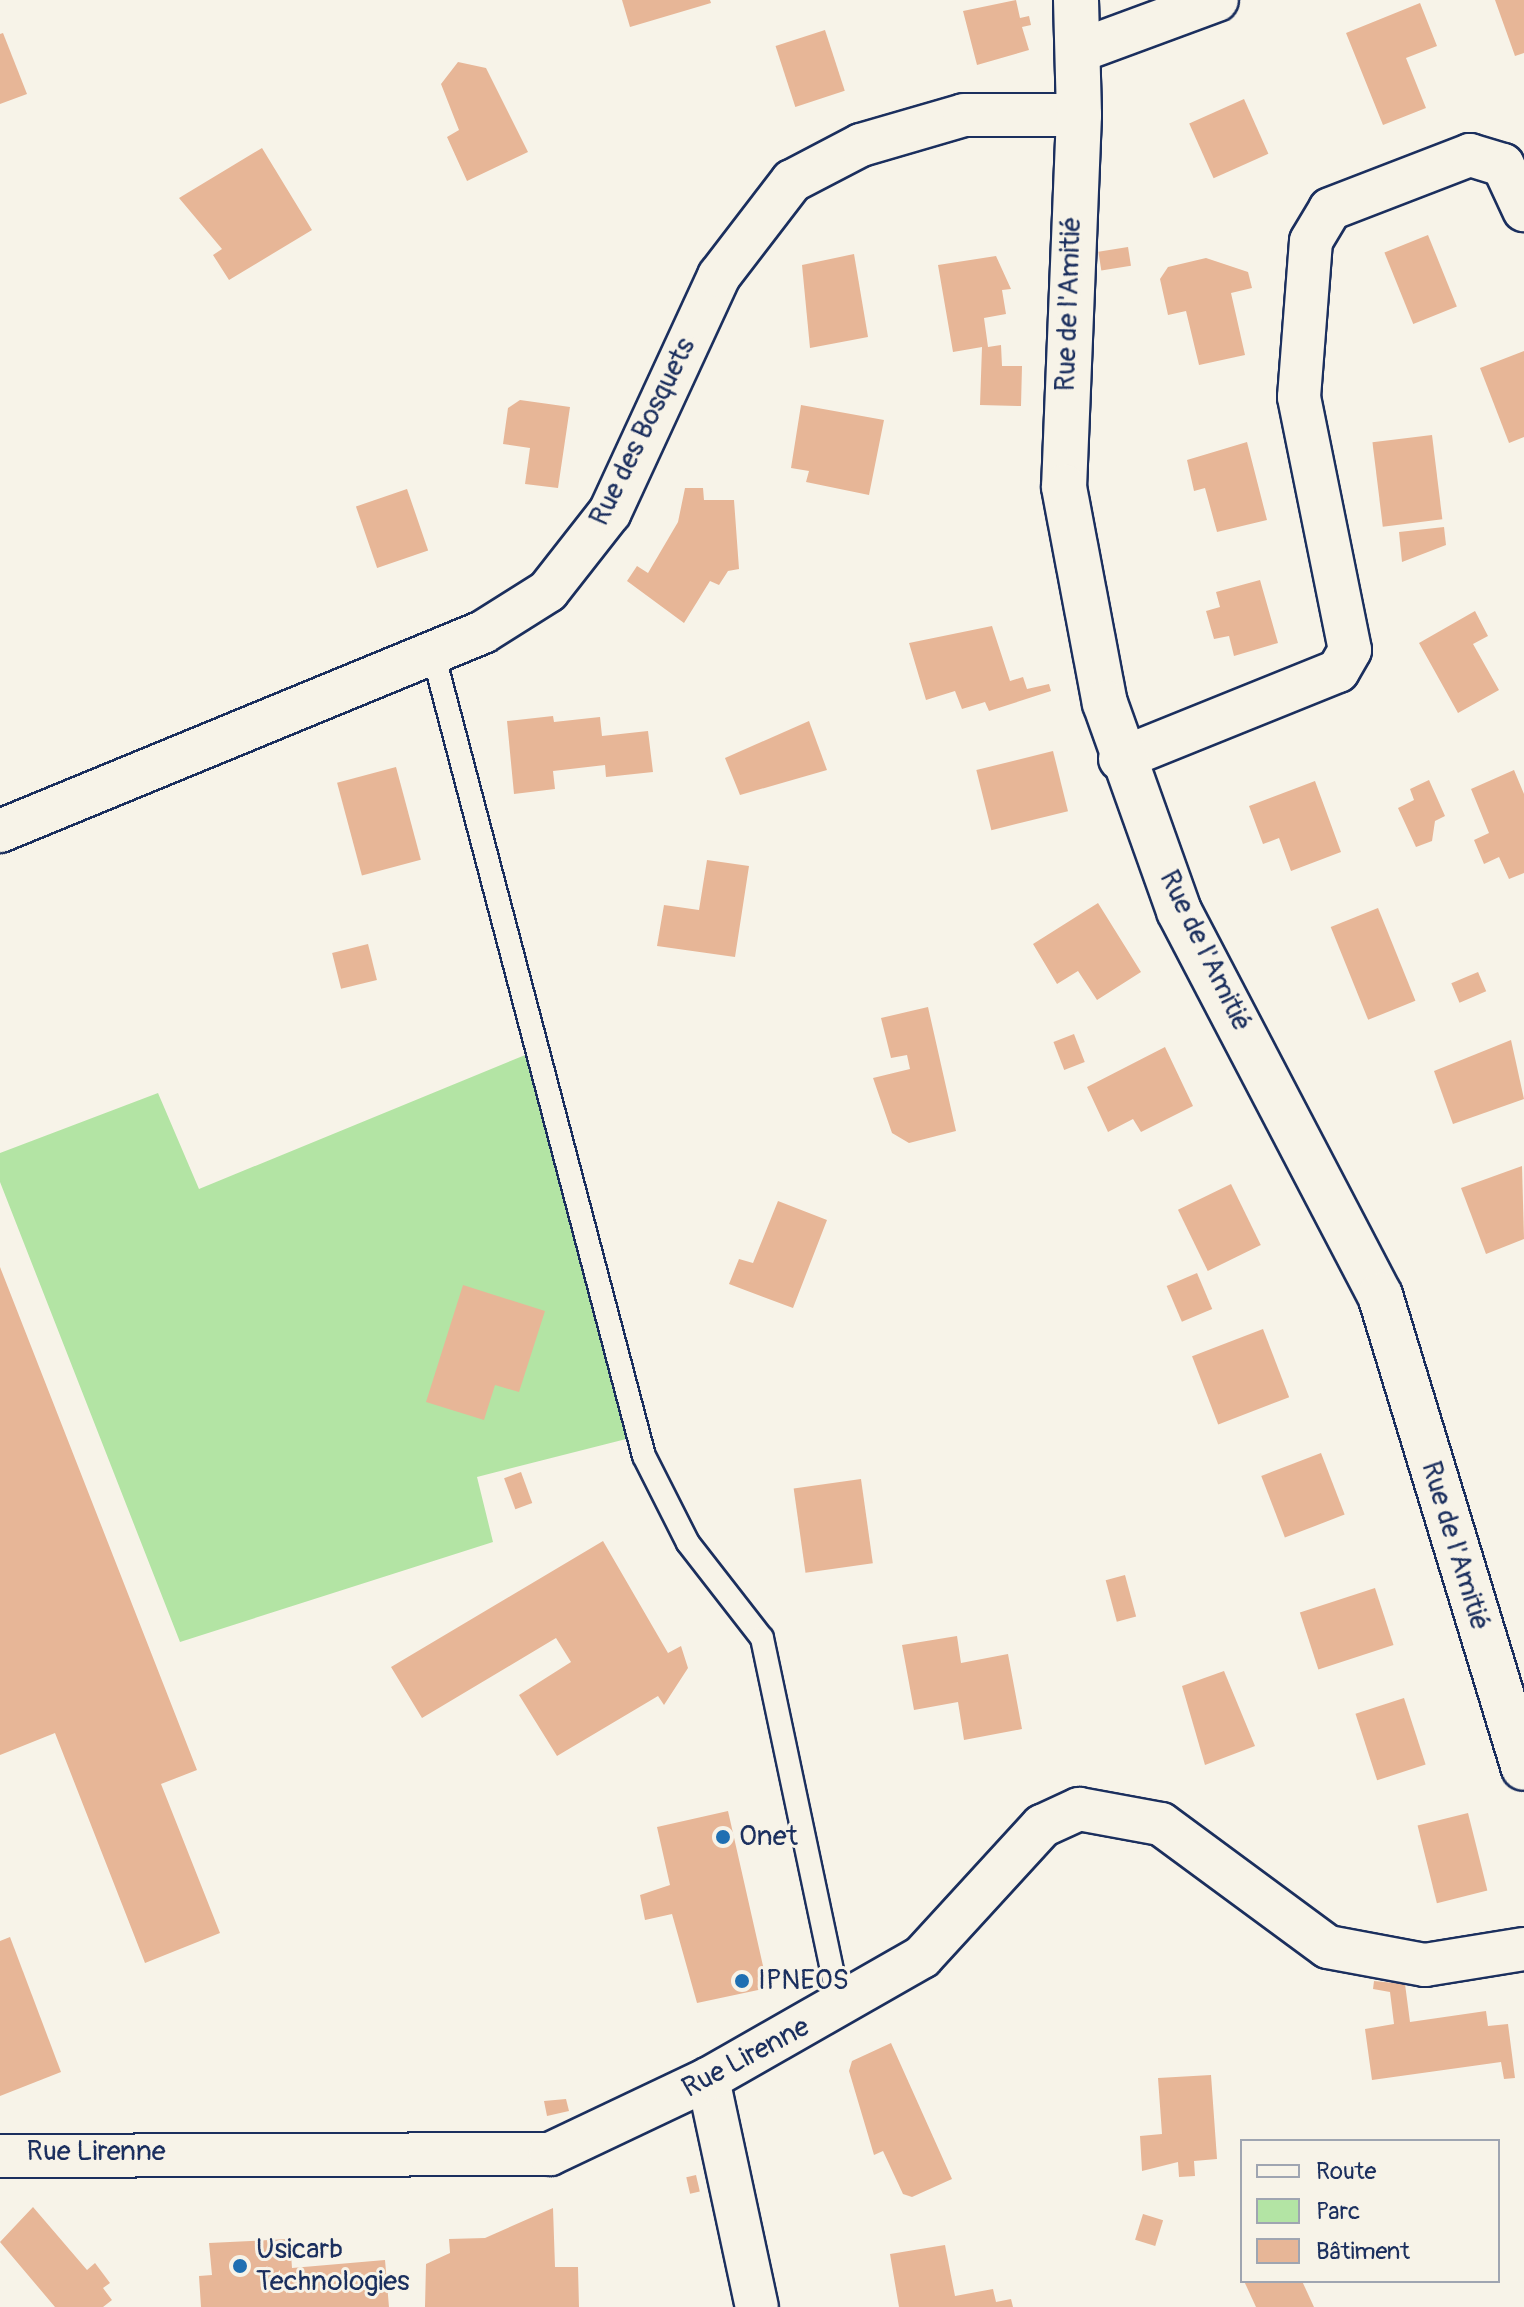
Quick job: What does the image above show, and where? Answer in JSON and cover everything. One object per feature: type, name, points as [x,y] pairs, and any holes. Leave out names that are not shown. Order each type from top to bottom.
[{"type":"street","name":"Rue de l'Amitié","points":[[1076,0],[1079,115],[1064,487],[1120,759],[1179,911],[1380,1295],[1524,1768]]},
{"type":"street","points":[[1079,51],[1217,0]]},
{"type":"street","name":"Rue des Bosquets","points":[[0,831],[433,653],[548,591],[610,512],[719,276],[792,181],[861,145],[964,115],[1079,115]]},
{"type":"street","points":[[1120,759],[1338,671],[1350,650],[1299,397],[1311,241],[1330,209],[1470,155],[1503,165],[1524,210]]},
{"type":"street","name":"Rue Lirenne","points":[[0,2156],[550,2154],[708,2079],[840,2008],[922,1957],[1042,1826],[1079,1809],[1161,1824],[1328,1947],[1373,1961],[1425,1965],[1524,1949]]},
{"type":"street","points":[[708,2079],[757,2307]]},
{"type":"lane","points":[[433,653],[644,1456],[688,1543],[762,1638],[840,2008]]},
{"type":"green space","points":[[535,1051],[638,1436],[477,1477],[493,1542],[180,1642],[0,1182],[0,1153],[158,1093],[199,1189]]},
{"type":"building","points":[[622,0],[710,0],[711,3],[630,27]]},
{"type":"building","points":[[1016,0],[1020,18],[1029,16],[1031,25],[1022,27],[1029,50],[977,65],[963,11]]},
{"type":"building","points":[[1495,0],[1524,0],[1524,53],[1515,56]]},
{"type":"building","points":[[1420,3],[1437,46],[1406,58],[1426,108],[1383,125],[1346,33]]},
{"type":"building","points":[[825,30],[845,91],[795,107],[776,46]]},
{"type":"building","points":[[3,33],[27,94],[0,104],[0,34]]},
{"type":"building","points":[[458,62],[486,68],[528,152],[467,181],[447,137],[459,130],[441,84]]},
{"type":"building","points":[[1244,99],[1268,154],[1214,178],[1189,123]]},
{"type":"building","points":[[262,148],[312,230],[229,280],[213,255],[222,249],[179,198]]},
{"type":"building","points":[[1428,235],[1457,306],[1413,324],[1384,253]]},
{"type":"building","points":[[1128,247],[1131,266],[1101,270],[1098,252]]},
{"type":"building","points":[[854,254],[868,337],[810,348],[802,265]]},
{"type":"building","points":[[996,256],[1011,289],[1002,290],[1006,314],[984,318],[988,347],[1001,345],[1002,366],[1022,366],[1021,406],[980,405],[982,347],[953,352],[938,265]]},
{"type":"building","points":[[1206,258],[1248,272],[1252,288],[1231,293],[1245,355],[1199,365],[1186,311],[1168,315],[1160,279],[1168,267]]},
{"type":"building","points":[[1524,351],[1524,437],[1509,443],[1480,368]]},
{"type":"building","points":[[520,400],[570,407],[558,488],[525,484],[530,448],[503,444],[508,408]]},
{"type":"building","points":[[801,405],[884,420],[869,495],[806,482],[809,471],[791,468]]},
{"type":"building","points":[[1432,435],[1442,519],[1383,527],[1372,442]]},
{"type":"building","points":[[1247,442],[1267,520],[1217,532],[1205,488],[1194,491],[1187,460]]},
{"type":"building","points":[[685,488],[703,488],[704,500],[734,500],[739,569],[728,571],[719,585],[710,581],[684,623],[627,581],[637,566],[648,573],[678,522]]},
{"type":"building","points":[[407,489],[428,550],[377,568],[356,507]]},
{"type":"building","points":[[1444,527],[1446,545],[1402,562],[1399,532]]},
{"type":"building","points":[[1260,580],[1278,643],[1234,656],[1229,636],[1214,639],[1206,611],[1220,607],[1216,592]]},
{"type":"building","points":[[1475,611],[1488,636],[1473,644],[1499,690],[1458,713],[1419,643]]},
{"type":"building","points":[[992,626],[1010,681],[1023,677],[1027,689],[1049,684],[1051,691],[989,711],[985,702],[962,709],[955,691],[926,700],[909,643]]},
{"type":"building","points":[[553,716],[554,722],[600,717],[602,736],[648,731],[653,772],[606,777],[605,765],[553,771],[555,789],[514,794],[507,721]]},
{"type":"building","points":[[809,721],[827,770],[740,795],[725,758]]},
{"type":"building","points":[[1053,751],[1068,811],[991,830],[976,770]]},
{"type":"building","points":[[396,767],[421,860],[362,876],[337,783]]},
{"type":"building","points":[[1514,770],[1524,794],[1524,873],[1509,879],[1499,857],[1484,864],[1474,840],[1489,833],[1471,789]]},
{"type":"building","points":[[1429,780],[1445,816],[1435,821],[1432,841],[1416,847],[1398,808],[1414,800],[1410,789]]},
{"type":"building","points":[[1315,781],[1341,852],[1291,871],[1279,838],[1263,844],[1249,806]]},
{"type":"building","points":[[707,860],[749,866],[735,957],[657,946],[664,905],[699,910]]},
{"type":"building","points":[[1098,903],[1141,972],[1097,1000],[1078,971],[1057,984],[1033,944]]},
{"type":"building","points":[[1378,908],[1415,1001],[1368,1020],[1331,927]]},
{"type":"building","points":[[368,944],[377,980],[341,989],[332,953]]},
{"type":"building","points":[[1478,972],[1486,991],[1460,1003],[1451,983]]},
{"type":"building","points":[[928,1007],[956,1131],[909,1143],[892,1133],[873,1078],[910,1069],[907,1055],[891,1058],[881,1018]]},
{"type":"building","points":[[1074,1034],[1085,1062],[1064,1070],[1053,1042]]},
{"type":"building","points":[[1511,1040],[1524,1099],[1453,1124],[1434,1071]]},
{"type":"building","points":[[1165,1047],[1193,1106],[1141,1132],[1133,1119],[1108,1132],[1087,1087]]},
{"type":"building","points":[[1522,1166],[1524,1239],[1486,1254],[1461,1188]]},
{"type":"building","points":[[1231,1184],[1261,1245],[1208,1271],[1178,1210]]},
{"type":"building","points":[[778,1201],[827,1220],[793,1308],[729,1284],[739,1259],[753,1263]]},
{"type":"building","points":[[0,1267],[197,1770],[161,1784],[220,1933],[145,1963],[55,1733],[0,1755]]},
{"type":"building","points":[[1197,1273],[1212,1309],[1182,1322],[1167,1286]]},
{"type":"building","points":[[463,1285],[545,1311],[519,1392],[495,1385],[484,1420],[426,1402]]},
{"type":"building","points":[[1263,1329],[1289,1397],[1218,1424],[1192,1356]]},
{"type":"building","points":[[1321,1453],[1345,1515],[1285,1538],[1261,1476]]},
{"type":"building","points":[[521,1472],[532,1503],[515,1509],[504,1478]]},
{"type":"building","points":[[861,1479],[873,1563],[805,1573],[794,1488]]},
{"type":"building","points":[[603,1541],[668,1653],[681,1646],[688,1668],[664,1705],[658,1696],[557,1756],[519,1695],[571,1662],[556,1638],[422,1718],[391,1667]]},
{"type":"building","points":[[1125,1575],[1136,1617],[1117,1622],[1106,1580]]},
{"type":"building","points":[[1375,1588],[1394,1645],[1318,1669],[1300,1612]]},
{"type":"building","points":[[957,1636],[961,1663],[1008,1654],[1022,1729],[964,1740],[958,1702],[914,1710],[902,1645]]},
{"type":"building","points":[[1224,1671],[1255,1746],[1205,1765],[1182,1686]]},
{"type":"building","points":[[1404,1698],[1426,1765],[1377,1780],[1355,1714]]},
{"type":"building","points":[[728,1811],[768,1988],[697,2003],[672,1914],[645,1920],[640,1895],[670,1885],[657,1827]]},
{"type":"building","points":[[1468,1813],[1487,1891],[1437,1903],[1418,1826]]},
{"type":"building","points":[[10,1937],[61,2072],[0,2096],[0,1941]]},
{"type":"building","points":[[1374,1981],[1405,1984],[1410,2022],[1486,2011],[1488,2026],[1508,2024],[1515,2078],[1504,2079],[1501,2062],[1372,2080],[1365,2029],[1394,2024],[1390,1992],[1373,1989]]},
{"type":"building","points":[[891,2043],[952,2179],[912,2197],[903,2194],[883,2151],[874,2155],[849,2071],[852,2061]]},
{"type":"building","points":[[1211,2075],[1217,2159],[1194,2161],[1195,2176],[1179,2177],[1178,2162],[1142,2171],[1140,2136],[1162,2134],[1158,2078]]},
{"type":"building","points":[[566,2099],[569,2111],[547,2116],[544,2101]]},
{"type":"building","points":[[696,2175],[700,2192],[690,2194],[686,2177]]},
{"type":"building","points":[[33,2207],[87,2270],[95,2263],[110,2283],[103,2288],[112,2300],[103,2307],[55,2307],[0,2242]]},
{"type":"building","points":[[553,2208],[555,2267],[578,2267],[579,2307],[425,2307],[426,2264],[450,2253],[449,2239],[485,2238]]},
{"type":"building","points":[[1143,2214],[1163,2220],[1155,2246],[1135,2240]]},
{"type":"building","points":[[290,2239],[292,2268],[385,2260],[389,2307],[201,2307],[199,2276],[212,2275],[209,2243]]},
{"type":"building","points":[[945,2245],[955,2296],[993,2289],[996,2302],[1011,2299],[1013,2307],[899,2307],[890,2254]]},
{"type":"building","points":[[1245,2283],[1303,2283],[1314,2307],[1256,2307]]},
{"type":"place","name":"Onet","points":[[723,1837]]},
{"type":"place","name":"IPNEOS","points":[[742,1981]]},
{"type":"place","name":"Usicarb Technologies","points":[[240,2266]]}]
